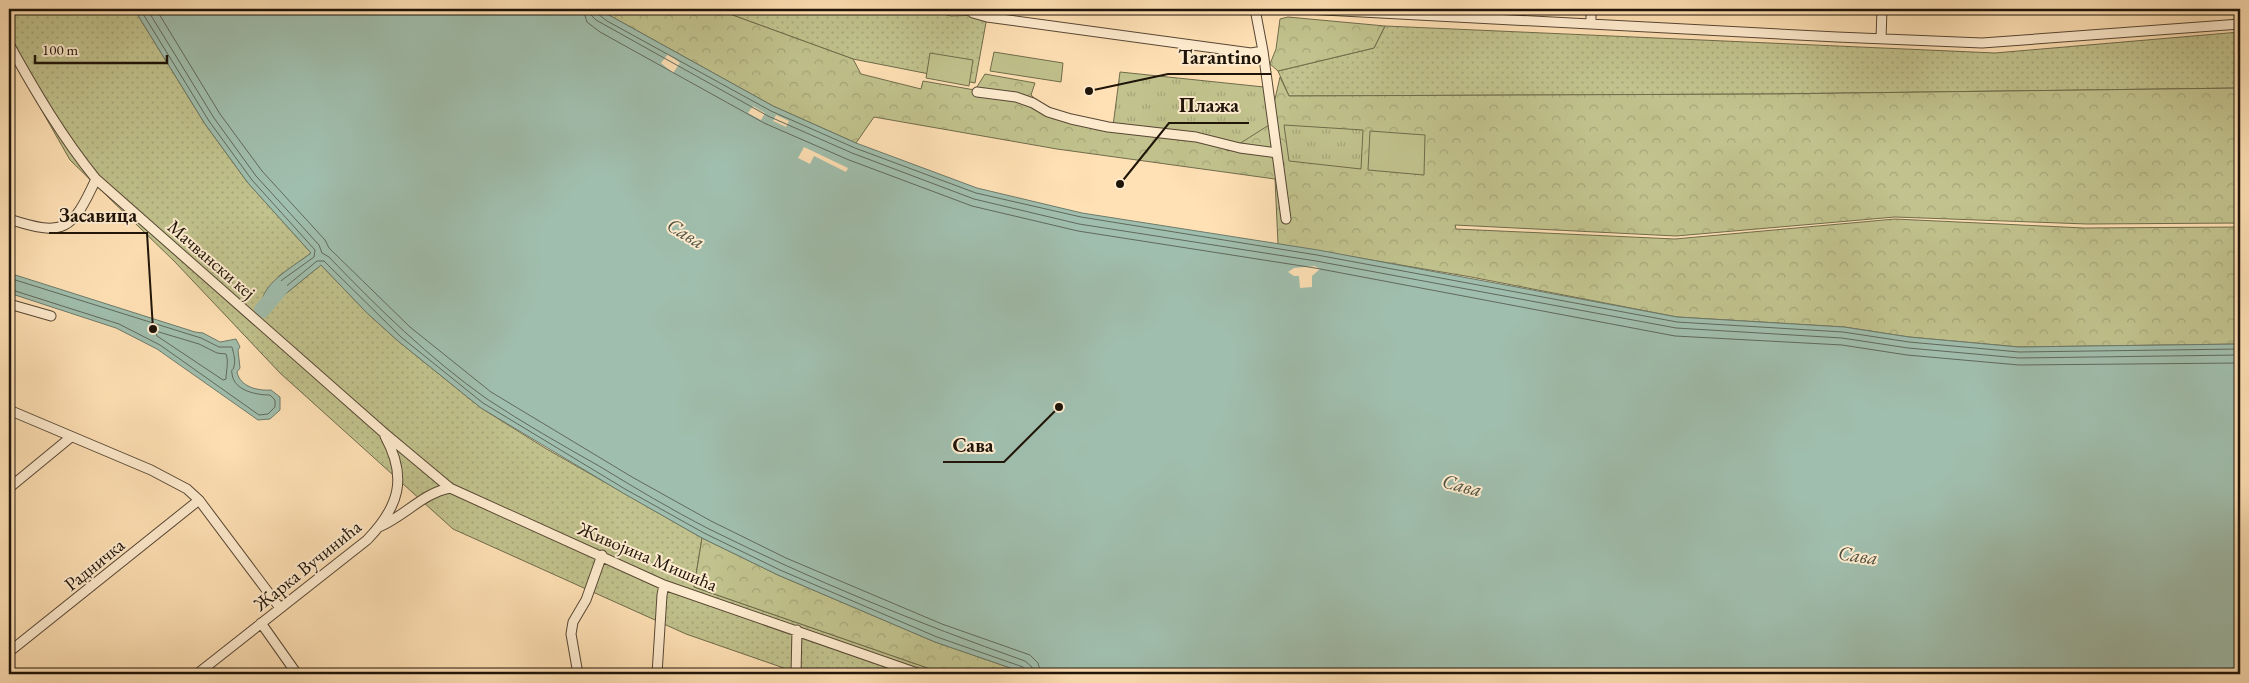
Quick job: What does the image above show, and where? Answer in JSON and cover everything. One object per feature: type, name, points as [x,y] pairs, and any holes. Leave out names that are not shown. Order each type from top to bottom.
[{"type":"street","points":[[1276,9],[1255,9],[1263,51],[1286,219]]},
{"type":"street","points":[[1304,9],[1982,43],[2240,24]]},
{"type":"street","points":[[1591,9],[1592,24]]},
{"type":"street","points":[[1881,39],[1882,9]]},
{"type":"street","points":[[968,10],[978,16],[1240,53],[1263,51]]},
{"type":"street","name":"Мачвански кеј","points":[[9,44],[39,97],[76,154],[96,179],[383,432]]},
{"type":"street","points":[[977,92],[1016,97],[1033,103],[1048,112],[1108,127],[1187,136],[1277,154]]},
{"type":"street","points":[[9,219],[37,229],[53,230],[67,225],[81,210],[96,179]]},
{"type":"street","points":[[9,304],[51,316]]},
{"type":"street","points":[[9,410],[171,480],[187,489],[199,500],[280,608]]},
{"type":"street","name":"Живојина Мишића","points":[[383,432],[450,488],[602,555],[664,585],[920,674]]},
{"type":"street","name":"Жарка Вучинића","points":[[197,674],[367,540],[379,527],[391,510],[398,492],[396,460],[383,432]]},
{"type":"street","points":[[9,488],[70,437]]},
{"type":"street","points":[[379,527],[394,520],[429,494],[450,488]]},
{"type":"street","name":"Радничка","points":[[9,652],[199,500]]},
{"type":"street","points":[[578,674],[571,634],[573,622],[586,600],[602,555]]},
{"type":"street","points":[[657,674],[664,585]]},
{"type":"street","points":[[261,624],[297,674]]},
{"type":"street","points":[[796,674],[797,630]]},
{"type":"green space","points":[[9,9],[134,9],[205,124],[248,183],[311,253],[279,276],[272,305],[321,265],[367,313],[398,341],[481,408],[545,448],[702,538],[694,587],[945,674],[801,674],[686,634],[453,529],[280,373],[175,262],[70,160],[9,53]]},
{"type":"green space","points":[[598,9],[716,9],[853,59],[861,74],[921,89],[923,81],[975,90],[985,74],[1035,83],[1031,95],[1054,116],[1113,126],[1269,125],[1280,77],[1289,96],[1771,94],[2240,88],[2240,223],[2087,224],[1895,217],[1676,236],[1455,225],[1456,229],[1675,239],[1895,219],[2084,228],[2240,227],[2240,344],[2019,347],[1909,337],[1844,327],[1677,317],[1471,277],[1278,244],[1275,179],[1057,149],[874,117],[856,143],[773,106]]},
{"type":"green space","points":[[716,9],[923,9],[951,16],[982,15],[987,17],[975,83],[853,59]]},
{"type":"green space","points":[[1288,17],[1385,26],[1374,48],[1278,71],[1270,64],[1276,49],[1280,19]]},
{"type":"green space","points":[[1385,26],[1995,53],[2240,32],[2240,88],[1771,94],[1289,96],[1278,71],[1374,48]]},
{"type":"green space","points":[[994,52],[1063,63],[1061,82],[990,71]]},
{"type":"green space","points":[[930,53],[973,60],[969,86],[926,78]]},
{"type":"green space","points":[[1120,72],[1264,87],[1269,125],[1228,151],[1218,143],[1113,126]]},
{"type":"green space","points":[[1284,125],[1363,130],[1361,169],[1289,161]]},
{"type":"green space","points":[[1370,131],[1425,135],[1424,175],[1368,170]]},
{"type":"green space","points":[[702,538],[778,575],[935,642],[1028,674],[945,674],[694,587]]},
{"type":"water","points":[[134,9],[598,9],[773,106],[856,143],[977,188],[1082,213],[1318,250],[1677,317],[1844,327],[1909,337],[2019,347],[2240,344],[2240,674],[1028,674],[935,642],[778,575],[702,538],[623,493],[481,408],[398,341],[367,313],[321,265],[272,305],[264,305],[262,301],[264,294],[275,280],[311,253],[248,183],[205,124]]},
{"type":"water","points":[[9,273],[203,333],[220,342],[236,339],[240,347],[238,350],[240,368],[237,372],[239,377],[250,387],[271,390],[280,397],[280,410],[270,419],[258,420],[157,349],[116,328],[9,293]]},
{"type":"pier","points":[[668,54],[680,63],[673,73],[661,63]]},
{"type":"pier","points":[[753,106],[765,113],[761,120],[748,113]]},
{"type":"pier","points":[[776,115],[789,121],[786,127],[773,121]]},
{"type":"pier","points":[[804,147],[848,168],[846,172],[814,156],[810,164],[798,158]]},
{"type":"pier","points":[[1315,266],[1320,269],[1312,276],[1312,287],[1300,288],[1299,276],[1294,276],[1288,272],[1294,268]]},
{"type":"waterway","points":[[262,310],[280,289]]},
{"type":"place","name":"Tarantino","points":[[1089,91]]},
{"type":"place","name":"Плажа","points":[[1120,184]]},
{"type":"place","name":"Засавица","points":[[153,329]]},
{"type":"place","name":"Сава","points":[[1059,407]]}]
